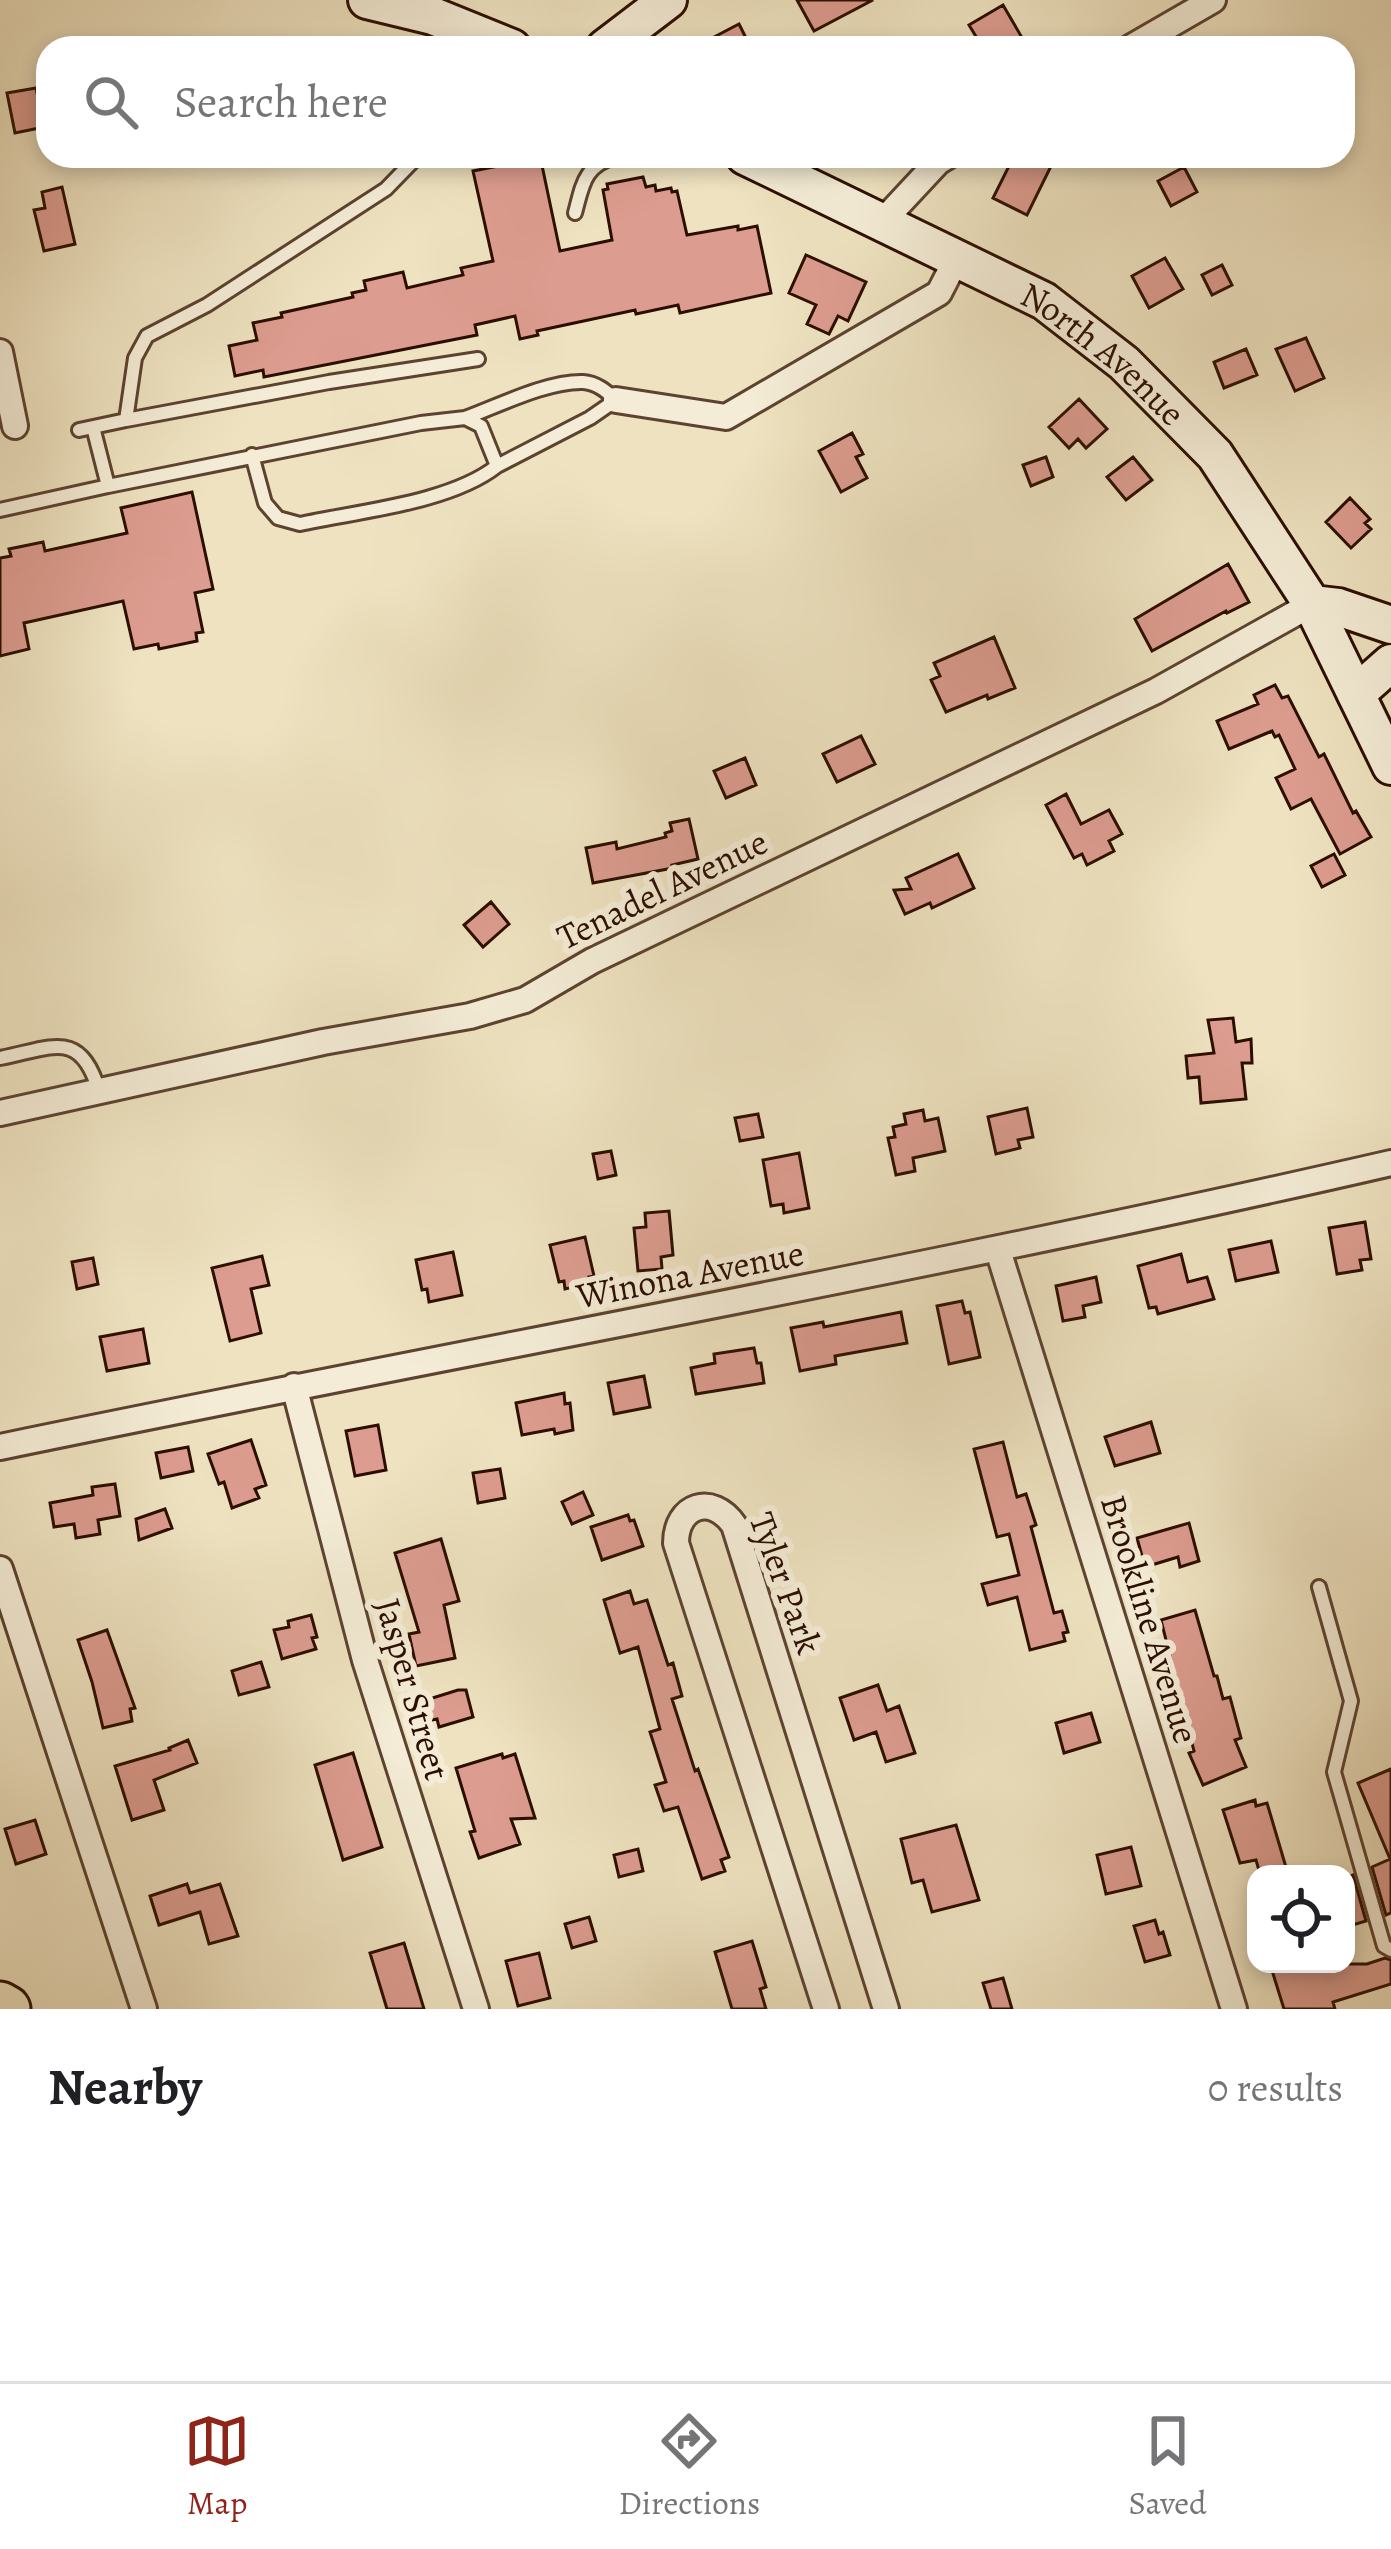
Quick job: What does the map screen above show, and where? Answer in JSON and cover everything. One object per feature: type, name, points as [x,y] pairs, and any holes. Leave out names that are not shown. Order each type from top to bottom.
[{"type":"main road","points":[[367,0],[434,16],[483,36]]},
{"type":"main road","points":[[621,36],[668,0]]},
{"type":"main road","name":"North Avenue","points":[[770,168],[1044,301],[1124,363],[1215,455],[1312,604],[1391,766]]},
{"type":"main road","points":[[1312,604],[1339,607],[1391,625]]},
{"type":"main road","points":[[1356,694],[1391,663]]},
{"type":"street","points":[[1151,36],[1214,0]]},
{"type":"street","points":[[883,221],[932,168]]},
{"type":"street","points":[[616,400],[726,417],[939,293],[957,258]]},
{"type":"street","points":[[0,352],[16,426]]},
{"type":"street","name":"Tenadel Avenue","points":[[0,1113],[323,1042],[470,1016],[525,1000],[592,961],[1156,691],[1312,604]]},
{"type":"street","name":"Winona Avenue","points":[[0,1447],[998,1250],[1391,1163]]},
{"type":"street","name":"Brookline Avenue","points":[[998,1250],[1234,2009]]},
{"type":"street","name":"Jasper Street","points":[[294,1386],[365,1660],[476,2009]]},
{"type":"street","name":"Tyler Park","points":[[826,2009],[676,1543],[678,1523],[702,1506],[721,1510],[734,1525],[886,2009]]},
{"type":"street","points":[[0,1569],[144,2009]]},
{"type":"lane","points":[[126,420],[135,358],[147,336],[207,305],[386,189],[406,168]]},
{"type":"lane","points":[[575,214],[592,168]]},
{"type":"lane","points":[[108,486],[86,429],[328,382],[478,359]]},
{"type":"lane","points":[[0,510],[252,455],[465,418],[547,388],[585,382],[616,400],[480,479],[447,493],[300,524],[278,518],[265,503],[252,455]]},
{"type":"lane","points":[[465,418],[481,426],[497,466]]},
{"type":"lane","points":[[0,1058],[65,1045],[92,1066],[99,1091]]},
{"type":"lane","points":[[1319,1587],[1351,1701],[1334,1772],[1384,1946],[1391,1950]]},
{"type":"building","points":[[797,0],[873,0],[814,31]]},
{"type":"building","points":[[1003,5],[1021,36],[976,36],[969,25]]},
{"type":"building","points":[[739,24],[745,36],[716,36]]},
{"type":"building","points":[[36,88],[36,129],[15,133],[7,93]]},
{"type":"building","points":[[543,168],[560,251],[612,240],[603,190],[608,189],[607,184],[643,177],[646,187],[655,185],[656,191],[671,188],[677,191],[687,235],[757,226],[771,293],[680,313],[678,305],[636,314],[635,310],[537,331],[538,335],[520,339],[515,316],[475,325],[477,335],[264,377],[263,370],[235,376],[229,346],[257,340],[253,323],[353,297],[352,293],[366,290],[364,281],[403,272],[407,288],[463,275],[461,268],[493,261],[473,171]]},
{"type":"building","points":[[1008,168],[1050,168],[1027,215],[993,198]]},
{"type":"building","points":[[1185,168],[1197,192],[1171,206],[1158,181]]},
{"type":"building","points":[[62,187],[75,244],[44,251],[34,210],[45,208],[42,192]]},
{"type":"building","points":[[806,255],[866,282],[848,321],[838,316],[829,334],[807,324],[816,305],[789,293]]},
{"type":"building","points":[[1165,258],[1183,289],[1149,308],[1132,276]]},
{"type":"building","points":[[1222,265],[1232,285],[1212,295],[1202,275]]},
{"type":"building","points":[[1306,338],[1324,378],[1295,391],[1276,349]]},
{"type":"building","points":[[1246,349],[1257,375],[1224,388],[1214,362]]},
{"type":"building","points":[[1079,399],[1107,429],[1086,448],[1078,439],[1069,448],[1049,427]]},
{"type":"building","points":[[852,433],[863,454],[856,457],[867,478],[841,492],[819,451]]},
{"type":"building","points":[[1046,457],[1053,477],[1031,486],[1023,465]]},
{"type":"building","points":[[1133,457],[1152,480],[1126,500],[1107,477]]},
{"type":"building","points":[[192,492],[213,589],[195,593],[203,632],[196,633],[197,641],[134,649],[123,601],[24,623],[29,649],[0,656],[0,558],[11,556],[9,549],[43,542],[45,551],[127,533],[121,508]]},
{"type":"building","points":[[1350,498],[1370,519],[1365,523],[1371,529],[1351,548],[1326,522]]},
{"type":"building","points":[[1228,564],[1249,602],[1152,651],[1135,619]]},
{"type":"building","points":[[994,637],[1015,688],[946,712],[931,680],[940,676],[934,663]]},
{"type":"building","points":[[1275,685],[1282,698],[1288,696],[1319,757],[1324,754],[1353,813],[1371,837],[1340,854],[1311,799],[1291,809],[1276,778],[1295,769],[1279,735],[1275,737],[1272,731],[1229,749],[1217,721],[1258,704],[1254,695]]},
{"type":"building","points":[[861,736],[875,764],[837,782],[823,754]]},
{"type":"building","points":[[745,758],[756,785],[726,798],[714,771]]},
{"type":"building","points":[[1066,794],[1081,824],[1109,810],[1122,834],[1109,841],[1114,851],[1087,865],[1082,854],[1074,858],[1046,805]]},
{"type":"building","points":[[689,819],[698,859],[593,883],[586,848],[616,842],[617,849],[666,837],[672,831],[670,823]]},
{"type":"building","points":[[958,854],[974,888],[932,908],[930,903],[905,914],[894,890],[911,889],[906,878]]},
{"type":"building","points":[[1334,854],[1345,875],[1322,887],[1311,866]]},
{"type":"building","points":[[491,902],[509,924],[483,947],[464,925]]},
{"type":"building","points":[[1233,1018],[1236,1042],[1251,1039],[1252,1063],[1242,1063],[1246,1099],[1201,1103],[1199,1077],[1188,1078],[1186,1056],[1214,1053],[1208,1020]]},
{"type":"building","points":[[1027,1108],[1033,1137],[1018,1140],[1020,1148],[996,1154],[988,1117]]},
{"type":"building","points":[[923,1110],[925,1121],[938,1118],[945,1151],[913,1158],[915,1171],[896,1175],[888,1138],[895,1137],[893,1127],[906,1124],[904,1114]]},
{"type":"building","points":[[758,1114],[763,1137],[740,1141],[735,1118]]},
{"type":"building","points":[[611,1151],[616,1175],[598,1179],[593,1154]]},
{"type":"building","points":[[799,1153],[809,1208],[784,1213],[783,1204],[771,1206],[763,1160]]},
{"type":"building","points":[[669,1211],[673,1255],[661,1257],[662,1269],[638,1271],[634,1228],[646,1227],[645,1213]]},
{"type":"building","points":[[1365,1222],[1371,1259],[1360,1260],[1362,1270],[1337,1274],[1329,1228]]},
{"type":"building","points":[[585,1237],[594,1276],[589,1277],[590,1283],[565,1289],[550,1245]]},
{"type":"building","points":[[1271,1241],[1278,1272],[1236,1281],[1229,1250]]},
{"type":"building","points":[[453,1252],[462,1295],[429,1302],[416,1260]]},
{"type":"building","points":[[1181,1254],[1188,1282],[1207,1277],[1214,1299],[1158,1314],[1156,1307],[1149,1308],[1138,1266]]},
{"type":"building","points":[[262,1256],[269,1285],[251,1289],[261,1333],[230,1341],[212,1268]]},
{"type":"building","points":[[93,1258],[98,1284],[77,1289],[72,1262]]},
{"type":"building","points":[[1096,1277],[1101,1302],[1083,1306],[1085,1317],[1063,1321],[1056,1286]]},
{"type":"building","points":[[962,1301],[965,1313],[970,1312],[980,1357],[949,1364],[937,1306]]},
{"type":"building","points":[[901,1312],[907,1343],[835,1356],[836,1364],[800,1371],[791,1328],[823,1322],[824,1327]]},
{"type":"building","points":[[143,1329],[149,1363],[107,1371],[100,1337]]},
{"type":"building","points":[[754,1348],[764,1383],[696,1394],[691,1368],[715,1363],[714,1354]]},
{"type":"building","points":[[644,1376],[650,1407],[614,1414],[608,1383]]},
{"type":"building","points":[[564,1393],[573,1430],[522,1435],[516,1403]]},
{"type":"building","points":[[1151,1422],[1160,1453],[1115,1466],[1105,1437]]},
{"type":"building","points":[[378,1425],[386,1470],[355,1476],[346,1431]]},
{"type":"building","points":[[251,1440],[266,1485],[255,1489],[259,1498],[232,1508],[208,1454]]},
{"type":"building","points":[[1003,1442],[1017,1497],[1026,1494],[1036,1525],[1031,1527],[1054,1613],[1062,1611],[1068,1632],[1063,1633],[1065,1641],[1030,1650],[1017,1597],[988,1605],[982,1584],[1019,1575],[1009,1534],[997,1537],[974,1449]]},
{"type":"building","points":[[188,1447],[193,1471],[161,1478],[156,1453]]},
{"type":"building","points":[[500,1469],[505,1498],[478,1503],[473,1473]]},
{"type":"building","points":[[115,1484],[120,1516],[98,1520],[100,1534],[76,1538],[74,1524],[54,1527],[50,1503],[93,1495],[92,1487]]},
{"type":"building","points":[[583,1492],[593,1515],[572,1524],[562,1502]]},
{"type":"building","points":[[165,1509],[172,1528],[139,1540],[136,1519]]},
{"type":"building","points":[[628,1515],[643,1546],[602,1560],[591,1527]]},
{"type":"building","points":[[1189,1523],[1199,1561],[1180,1567],[1178,1557],[1145,1567],[1137,1538]]},
{"type":"building","points":[[441,1539],[459,1601],[444,1605],[455,1658],[416,1666],[409,1634],[419,1632],[395,1553]]},
{"type":"building","points":[[630,1591],[634,1604],[647,1600],[668,1665],[673,1663],[682,1696],[672,1699],[729,1857],[721,1860],[725,1871],[702,1879],[678,1807],[664,1811],[655,1785],[666,1782],[650,1732],[660,1729],[638,1647],[620,1653],[604,1600]]},
{"type":"building","points":[[1195,1610],[1223,1699],[1230,1697],[1241,1738],[1235,1740],[1246,1767],[1203,1785],[1189,1753],[1194,1751],[1161,1620]]},
{"type":"building","points":[[311,1615],[316,1649],[282,1659],[274,1630]]},
{"type":"building","points":[[107,1630],[135,1708],[130,1709],[132,1721],[103,1728],[78,1640]]},
{"type":"building","points":[[261,1662],[269,1687],[239,1695],[232,1671]]},
{"type":"building","points":[[878,1685],[887,1711],[899,1706],[915,1753],[886,1762],[876,1732],[854,1740],[840,1698]]},
{"type":"building","points":[[466,1690],[473,1717],[439,1727],[426,1700]]},
{"type":"building","points":[[1091,1713],[1100,1742],[1064,1753],[1056,1723]]},
{"type":"building","points":[[188,1740],[197,1763],[154,1780],[164,1810],[132,1820],[115,1766]]},
{"type":"building","points":[[353,1753],[382,1847],[343,1860],[315,1765]]},
{"type":"building","points":[[502,1754],[503,1758],[515,1754],[535,1818],[511,1819],[520,1844],[479,1858],[456,1768]]},
{"type":"building","points":[[1391,1769],[1391,1913],[1386,1915],[1372,1867],[1390,1859],[1358,1783]]},
{"type":"building","points":[[1255,1800],[1256,1806],[1267,1803],[1285,1865],[1257,1865],[1256,1860],[1240,1863],[1223,1810]]},
{"type":"building","points":[[35,1820],[46,1854],[16,1864],[5,1829]]},
{"type":"building","points":[[956,1825],[979,1900],[932,1912],[923,1880],[912,1883],[901,1839]]},
{"type":"building","points":[[1131,1847],[1141,1886],[1106,1894],[1097,1855]]},
{"type":"building","points":[[638,1849],[643,1871],[619,1877],[614,1855]]},
{"type":"building","points":[[1355,1882],[1366,1921],[1355,1924]]},
{"type":"building","points":[[187,1884],[190,1893],[220,1884],[238,1936],[209,1944],[200,1912],[159,1925],[150,1896]]},
{"type":"building","points":[[589,1917],[596,1941],[572,1948],[565,1924]]},
{"type":"building","points":[[1155,1920],[1170,1955],[1145,1962],[1134,1926]]},
{"type":"building","points":[[752,1941],[766,1987],[760,1989],[766,2009],[732,2009],[715,1952]]},
{"type":"building","points":[[404,1943],[424,2009],[387,2009],[370,1953]]},
{"type":"building","points":[[539,1953],[550,1998],[518,2006],[506,1961]]},
{"type":"building","points":[[1391,1960],[1391,1984],[1333,2002],[1335,2009],[1284,2009],[1273,1973],[1355,1973],[1355,1964]]},
{"type":"building","points":[[1003,1978],[1012,2009],[991,2009],[983,1983]]}]
